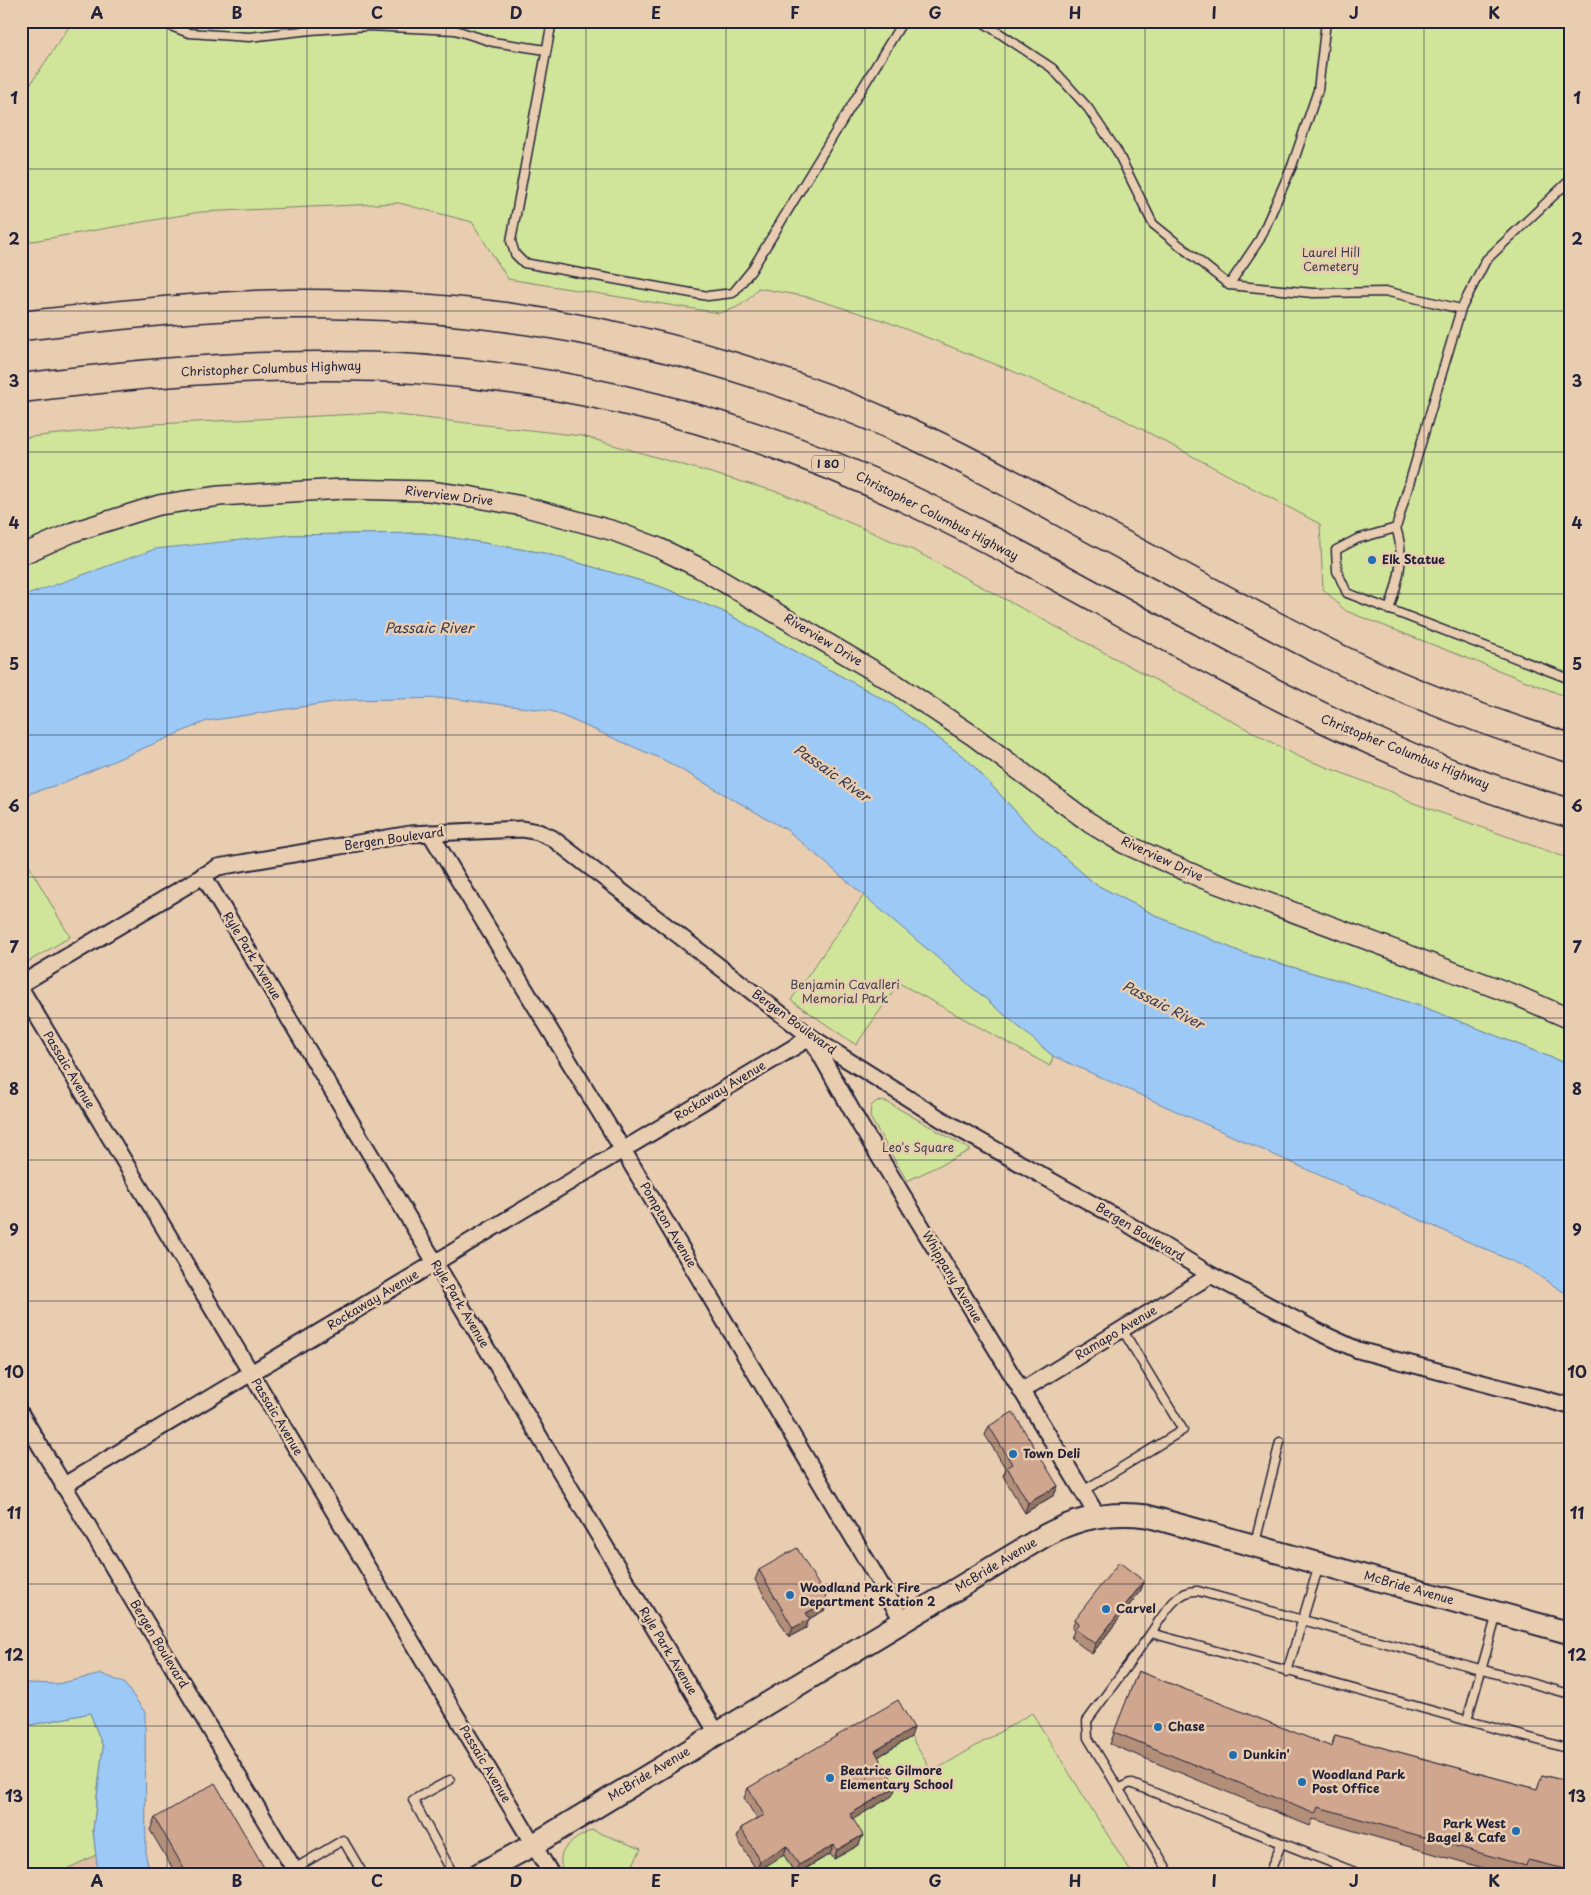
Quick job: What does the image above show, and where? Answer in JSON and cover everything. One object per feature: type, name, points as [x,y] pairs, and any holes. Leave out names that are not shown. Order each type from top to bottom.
[{"type":"highway","points":[[21,326],[223,306],[362,305],[431,308],[532,320],[639,340],[706,358],[772,378],[904,430],[967,460],[1329,654],[1456,710],[1570,748]]},
{"type":"highway","name":"Christopher Columbus Highway","points":[[21,388],[185,371],[319,366],[388,367],[519,380],[587,392],[652,407],[783,446],[847,472],[969,530],[1310,713],[1428,765],[1492,789],[1570,812]]},
{"type":"main road","name":"McBride Avenue","points":[[479,1874],[533,1844],[902,1620],[1063,1526],[1097,1515],[1147,1516],[1570,1633]]},
{"type":"street","name":"Riverview Drive","points":[[21,555],[82,529],[159,505],[219,496],[343,489],[429,491],[472,497],[522,506],[614,531],[658,548],[700,568],[890,681],[964,730],[1090,823],[1125,844],[1202,878],[1518,996],[1570,1020]]},
{"type":"street","name":"Bergen Boulevard","points":[[21,984],[203,874],[218,867],[430,832],[522,829],[538,832],[552,838],[811,1037],[941,1119],[1122,1221],[1211,1275],[1321,1333],[1358,1350],[1570,1406]]},
{"type":"street","name":"Pompton Avenue","points":[[430,832],[623,1150],[902,1620]]},
{"type":"street","name":"Ryle Park Avenue","points":[[203,874],[718,1733]]},
{"type":"street","name":"Passaic Avenue","points":[[21,990],[551,1874]]},
{"type":"street","name":"Rockaway Avenue","points":[[63,1486],[811,1037]]},
{"type":"street","name":"Whippany Avenue","points":[[811,1037],[860,1125],[1097,1515]]},
{"type":"street","name":"Ramapo Avenue","points":[[1021,1391],[1211,1275]]},
{"type":"street","name":"Bergen Boulevard","points":[[21,1414],[295,1871]]},
{"type":"lane","points":[[158,21],[189,33],[249,37],[368,26],[454,30],[493,42],[546,50]]},
{"type":"lane","points":[[552,21],[511,241],[515,254],[524,263],[708,296],[733,293],[751,271],[903,21]]},
{"type":"lane","points":[[981,21],[1052,68],[1088,108],[1117,151],[1154,224],[1230,285],[1313,293],[1389,292],[1461,309]]},
{"type":"lane","points":[[1230,285],[1260,239],[1292,166],[1318,90],[1326,21]]},
{"type":"lane","points":[[1389,610],[1400,576],[1402,544],[1396,528],[1461,309],[1486,260],[1570,180]]},
{"type":"lane","points":[[1396,528],[1357,539],[1336,550],[1337,571],[1347,593],[1570,679]]},
{"type":"lane","points":[[1082,1491],[1183,1430],[1122,1329]]},
{"type":"lane","points":[[1254,1545],[1280,1442]]},
{"type":"lane","points":[[1287,1672],[1320,1563]]},
{"type":"lane","points":[[1170,1874],[1088,1738],[1087,1721],[1179,1596],[1193,1591],[1570,1694]]},
{"type":"lane","points":[[1467,1720],[1497,1613]]},
{"type":"lane","points":[[1151,1633],[1570,1749]]},
{"type":"lane","points":[[450,1780],[413,1800],[453,1874]]},
{"type":"lane","points":[[1118,1789],[1130,1783],[1360,1874]]},
{"type":"lane","points":[[295,1871],[343,1840],[363,1874]]},
{"type":"lane","points":[[1269,1874],[1282,1844]]},
{"type":"shaded area","points":[[96,1855],[98,1874],[56,1874]]},
{"type":"green space","name":"Laurel Hill Cemetery","points":[[73,21],[1570,21],[1570,698],[1346,611],[1323,589],[1320,524],[1117,416],[1010,370],[885,321],[808,297],[758,288],[741,305],[719,313],[508,279],[472,222],[399,203],[200,212],[21,243],[21,98]]},
{"type":"green space","points":[[380,413],[582,436],[781,493],[915,551],[1297,756],[1392,792],[1408,801],[1570,859],[1570,1065],[1426,1008],[1243,953],[1161,918],[1095,884],[1030,827],[968,760],[892,704],[722,611],[659,586],[544,553],[424,533],[288,535],[21,597],[21,438],[155,424]]},
{"type":"green space","points":[[21,852],[70,937],[21,966]]},
{"type":"green space","name":"Benjamin Cavalleri Memorial Park","points":[[864,895],[1053,1056],[1050,1066],[899,983],[856,1045],[791,1000]]},
{"type":"green space","name":"Leo's Square","points":[[877,1101],[887,1102],[971,1150],[907,1181],[870,1117],[871,1106]]},
{"type":"green space","points":[[90,1713],[103,1747],[93,1830],[96,1855],[56,1874],[21,1874],[21,1723],[31,1725]]},
{"type":"green space","points":[[1032,1713],[1132,1874],[797,1874],[830,1854],[847,1823],[871,1761],[911,1737],[932,1772]]},
{"type":"green space","points":[[592,1830],[641,1849],[628,1874],[565,1874],[561,1866],[563,1852],[572,1842]]},
{"type":"green space","points":[[784,1855],[795,1874],[755,1874],[757,1871]]},
{"type":"water","name":"Passaic River","points":[[424,533],[544,553],[659,586],[722,611],[892,704],[968,760],[1030,827],[1095,884],[1161,918],[1243,953],[1426,1008],[1570,1065],[1570,1296],[1525,1267],[1053,1056],[787,830],[666,761],[551,711],[448,698],[347,700],[207,721],[60,784],[21,796],[21,597],[155,549],[288,535]]},
{"type":"water","points":[[102,1674],[124,1683],[145,1712],[146,1857],[151,1874],[98,1874],[93,1830],[103,1747],[90,1713],[31,1725],[21,1723],[21,1675],[26,1683],[57,1684]]},
{"type":"building","name":"Town Deli","points":[[1013,1412],[1058,1486],[1028,1503],[1007,1467],[1012,1464],[989,1426]]},
{"type":"building","name":"Woodland Park Fire Department Station 2","points":[[797,1548],[828,1601],[806,1613],[810,1619],[793,1628],[759,1570]]},
{"type":"building","name":"Carvel","points":[[1119,1562],[1144,1581],[1095,1644],[1075,1629],[1079,1623],[1075,1619]]},
{"type":"building","points":[[1138,1671],[1332,1747],[1335,1735],[1537,1789],[1542,1775],[1570,1782],[1570,1870],[1528,1860],[1526,1866],[1318,1807],[1315,1814],[1114,1732]]},
{"type":"building","name":"Beatrice Gilmore Elementary School","points":[[898,1700],[914,1728],[875,1751],[896,1787],[850,1814],[863,1835],[837,1850],[834,1845],[799,1865],[787,1846],[760,1861],[741,1828],[764,1815],[748,1788]]},
{"type":"building","points":[[215,1783],[266,1871],[261,1874],[187,1874],[155,1818]]},
{"type":"place","name":"Elk Statue","points":[[1372,560]]},
{"type":"place","name":"Town Deli","points":[[1013,1454]]},
{"type":"place","name":"Woodland Park Fire Department Station 2","points":[[790,1595]]},
{"type":"place","name":"Carvel","points":[[1106,1609]]},
{"type":"place","name":"Chase","points":[[1158,1727]]},
{"type":"place","name":"Dunkin'","points":[[1233,1755]]},
{"type":"place","name":"Beatrice Gilmore Elementary School","points":[[830,1778]]},
{"type":"place","name":"Woodland Park Post Office","points":[[1302,1782]]},
{"type":"place","name":"Park West Bagel & Cafe","points":[[1516,1831]]}]
